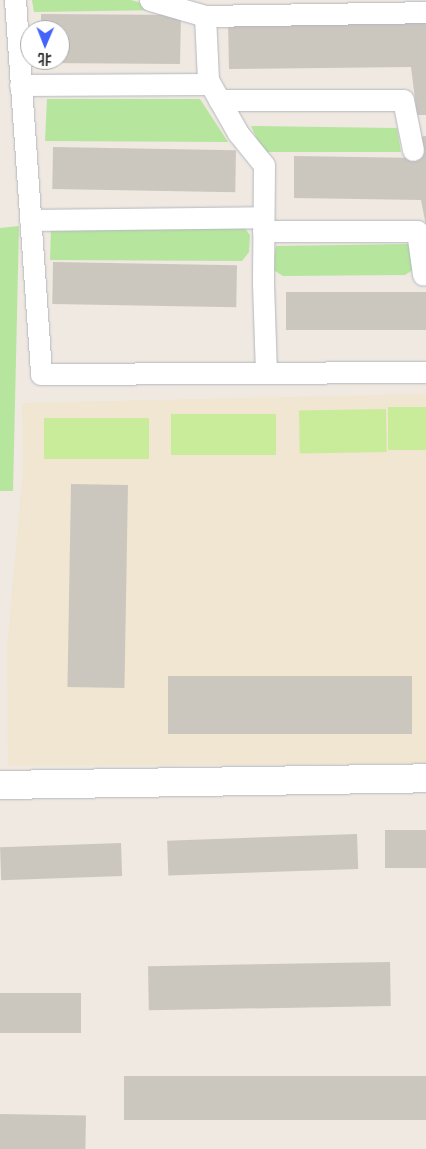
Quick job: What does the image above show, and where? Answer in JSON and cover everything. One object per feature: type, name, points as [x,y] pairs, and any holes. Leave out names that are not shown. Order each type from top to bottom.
[{"type":"street","points":[[15,0],[41,374],[426,372]]},
{"type":"street","points":[[150,0],[205,16],[237,8],[426,12]]},
{"type":"street","points":[[205,16],[215,92],[238,134],[264,165],[263,224],[266,373]]},
{"type":"street","points":[[20,85],[403,100],[416,137]]},
{"type":"street","points":[[30,220],[263,224],[417,230],[423,261]]},
{"type":"street","points":[[0,785],[426,778]]},
{"type":"street","points":[[0,802],[426,796]]},
{"type":"shaded area","points":[[426,394],[426,764],[8,766],[7,648],[23,470],[22,403]]},
{"type":"green space","points":[[32,0],[131,0],[167,10],[34,12]]},
{"type":"green space","points":[[47,99],[200,99],[228,142],[45,141]]},
{"type":"green space","points":[[251,126],[397,128],[401,152],[263,152]]},
{"type":"green space","points":[[19,226],[13,491],[0,491],[0,228]]},
{"type":"green space","points":[[244,227],[250,235],[249,252],[242,261],[50,260],[51,228]]},
{"type":"green space","points":[[408,244],[416,268],[405,275],[283,276],[272,269],[276,246]]},
{"type":"green space","points":[[388,407],[426,407],[426,450],[388,450]]},
{"type":"green space","points":[[386,409],[387,452],[300,454],[299,411]]},
{"type":"green space","points":[[171,414],[276,414],[276,455],[171,455]]},
{"type":"green space","points":[[44,418],[149,418],[149,459],[44,459]]},
{"type":"building","points":[[41,14],[181,15],[180,64],[70,63],[70,20],[41,20]]},
{"type":"building","points":[[426,19],[426,115],[417,115],[411,67],[229,69],[228,21]]},
{"type":"building","points":[[426,136],[426,226],[421,200],[294,198],[294,156],[420,158],[419,137]]},
{"type":"building","points":[[53,147],[236,150],[235,192],[52,189]]},
{"type":"building","points":[[53,262],[237,265],[236,307],[52,304]]},
{"type":"building","points":[[286,292],[426,292],[426,330],[286,330]]},
{"type":"building","points":[[71,484],[128,485],[124,688],[67,687]]},
{"type":"building","points":[[168,676],[412,676],[412,734],[168,734]]},
{"type":"building","points":[[385,830],[426,830],[426,868],[385,868]]},
{"type":"building","points":[[357,834],[358,869],[168,876],[167,841]]},
{"type":"building","points":[[121,843],[122,876],[1,880],[0,847]]},
{"type":"building","points":[[390,962],[391,1006],[149,1010],[148,966]]},
{"type":"building","points":[[0,993],[81,993],[81,1033],[0,1033]]},
{"type":"building","points":[[124,1076],[426,1076],[426,1120],[124,1120]]},
{"type":"building","points":[[0,1114],[86,1116],[85,1149],[0,1149]]}]
